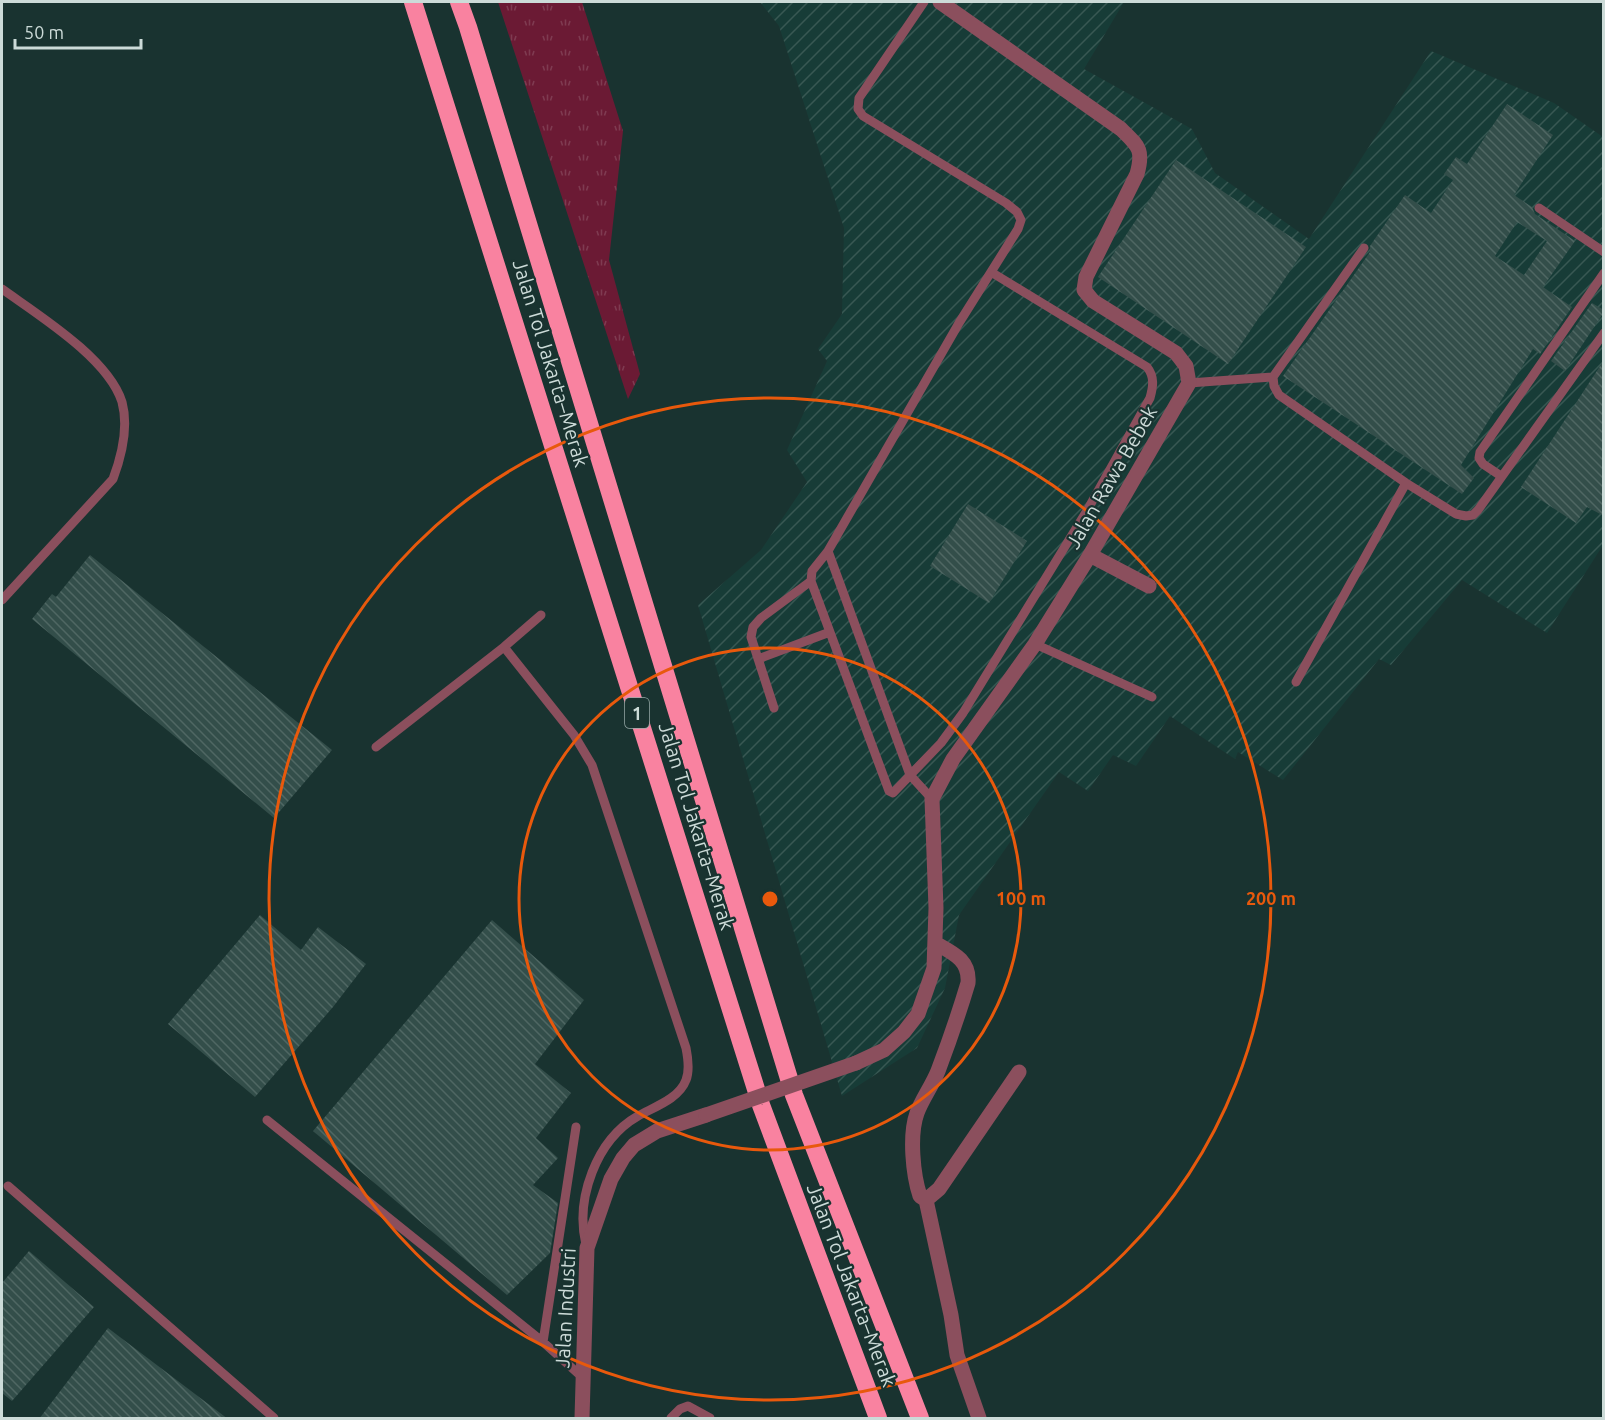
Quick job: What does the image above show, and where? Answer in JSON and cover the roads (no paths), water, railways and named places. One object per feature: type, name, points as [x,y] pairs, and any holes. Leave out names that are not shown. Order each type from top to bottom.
[{"type":"highway","name":"Jalan Tol Jakarta–Merak","points":[[414,2],[761,1105],[878,1419]]},
{"type":"highway","name":"Jalan Tol Jakarta–Merak","points":[[459,2],[794,1095],[920,1419]]},
{"type":"street","points":[[940,2],[1121,129],[1135,143],[1141,158],[1137,174],[1086,277],[1084,290],[1092,301],[1176,353],[1186,366],[1189,383]]},
{"type":"street","name":"Jalan Rawa Bebek","points":[[932,799],[953,759],[1035,644],[1090,555],[1189,383]]},
{"type":"street","points":[[1090,555],[1149,586]]},
{"type":"street","points":[[926,1200],[920,1197],[915,1179],[914,1124],[951,1035],[969,976],[964,961],[935,943],[935,854],[932,799]]},
{"type":"street","name":"Jalan Industri","points":[[582,1419],[587,1248],[611,1179],[623,1158],[634,1145],[657,1131],[856,1063],[884,1050],[904,1032],[918,1014],[934,968],[935,943]]},
{"type":"street","points":[[926,1200],[939,1189],[1019,1072]]},
{"type":"street","points":[[926,1200],[951,1315],[957,1355],[979,1419]]},
{"type":"lane","points":[[924,2],[859,98],[858,109],[863,116],[1006,203],[1020,215],[1021,219],[1018,230],[991,272],[960,323],[828,551],[812,571],[811,581],[889,791],[893,793],[947,736],[998,660],[1088,510],[1150,398],[1153,387],[1152,373],[1147,367],[991,272]]},
{"type":"lane","points":[[1539,208],[1604,252]]},
{"type":"lane","points":[[1364,248],[1273,377],[1274,386],[1279,395],[1406,483],[1456,514],[1473,515],[1478,510],[1604,333]]},
{"type":"lane","points":[[1502,476],[1483,464],[1479,458],[1480,452],[1604,273]]},
{"type":"lane","points":[[2,289],[75,342],[113,382],[122,403],[125,428],[122,456],[113,479],[2,600]]},
{"type":"lane","points":[[1189,383],[1273,377]]},
{"type":"lane","points":[[1296,682],[1406,483]]},
{"type":"lane","points":[[828,551],[910,775],[932,799]]},
{"type":"lane","points":[[774,708],[751,637],[753,627],[761,618],[811,581]]},
{"type":"lane","points":[[376,747],[542,615]]},
{"type":"lane","points":[[758,659],[830,632]]},
{"type":"lane","points":[[1035,644],[1152,697]]},
{"type":"lane","points":[[504,647],[574,735],[592,765],[686,1048],[688,1063],[686,1081],[662,1104],[637,1116],[620,1130],[604,1150],[592,1173],[585,1200],[582,1228],[587,1248]]},
{"type":"lane","points":[[267,1120],[543,1342],[582,1377]]},
{"type":"lane","points":[[543,1342],[576,1127]]},
{"type":"lane","points":[[8,1186],[274,1419]]},
{"type":"lane","points":[[671,1419],[680,1409],[688,1406],[710,1419]]}]
